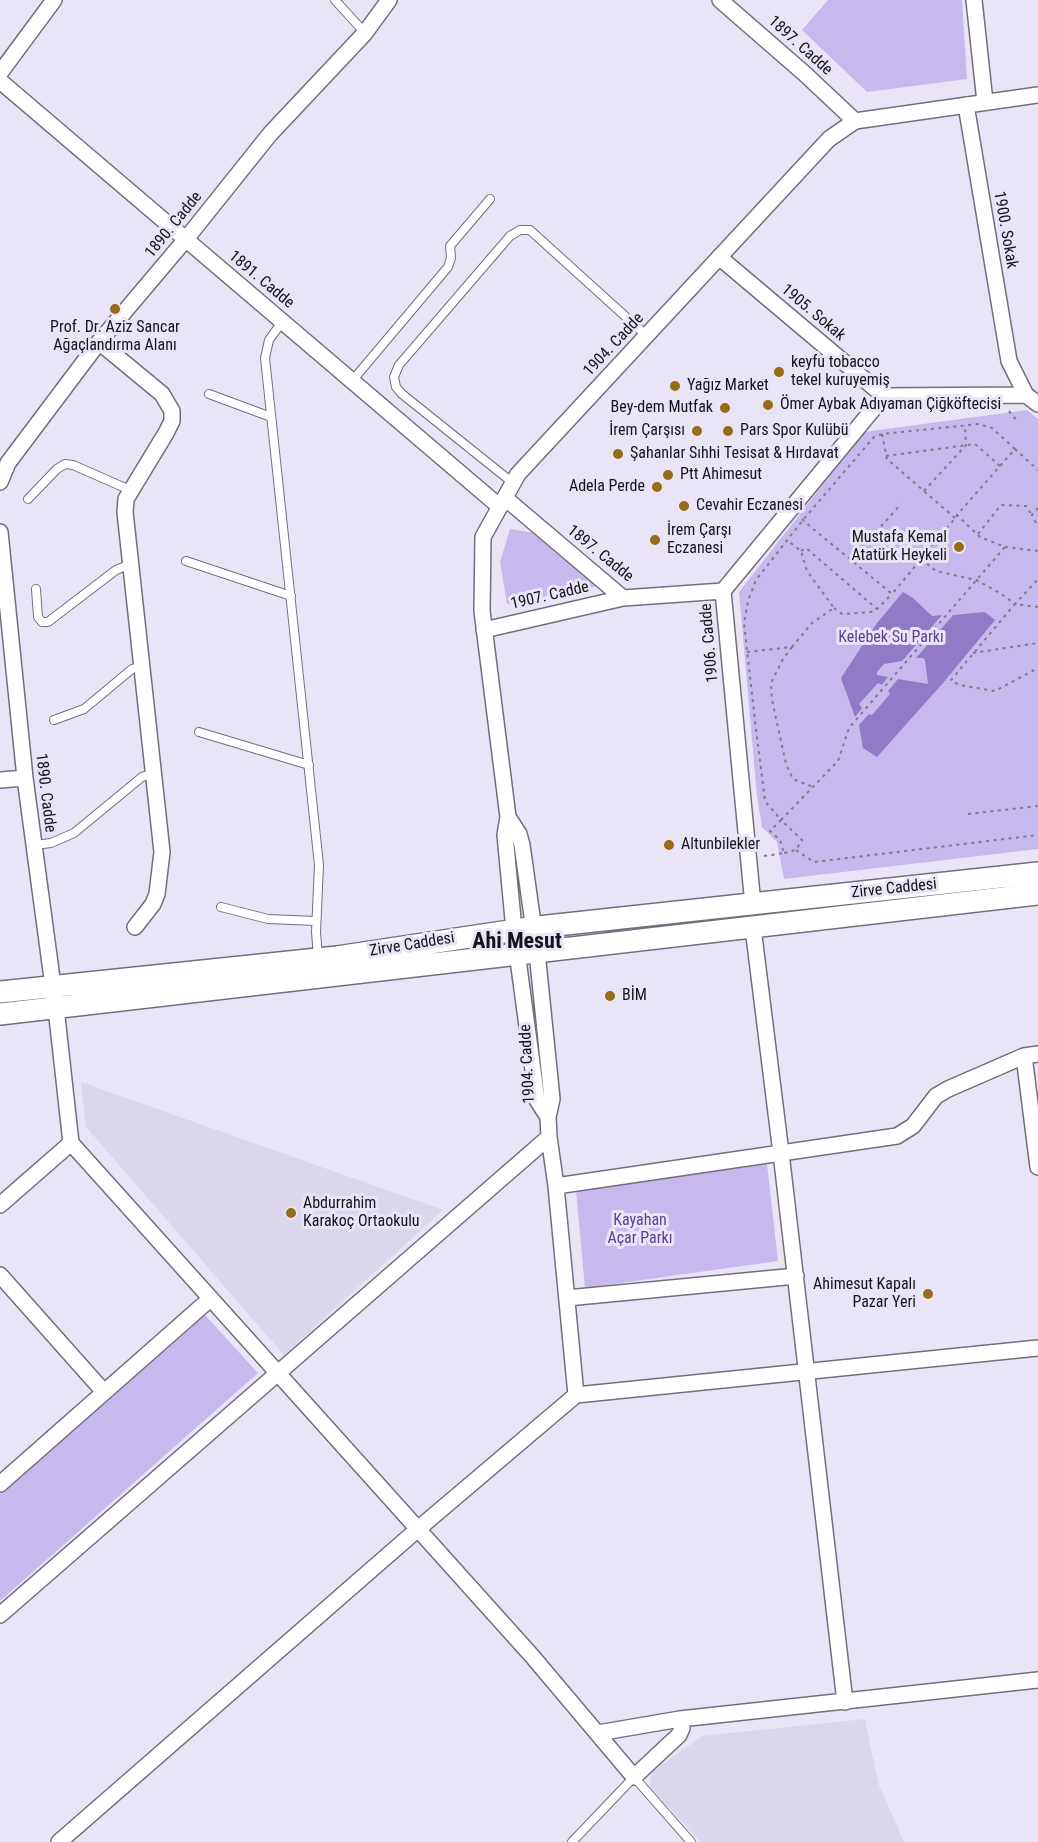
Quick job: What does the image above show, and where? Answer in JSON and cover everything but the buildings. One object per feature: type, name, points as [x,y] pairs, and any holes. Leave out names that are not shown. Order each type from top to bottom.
[{"type":"main road","name":"Zirve Caddesi","points":[[0,992],[318,959],[524,929],[1038,873]]},
{"type":"main road","name":"Zirve Caddesi","points":[[0,1014],[1038,894]]},
{"type":"street","points":[[0,73],[54,0]]},
{"type":"street","name":"1890. Cadde","points":[[0,482],[8,463],[99,342],[270,134],[365,33],[389,0]]},
{"type":"street","name":"1897. Cadde","points":[[720,0],[806,74],[855,121]]},
{"type":"street","points":[[974,0],[985,102]]},
{"type":"street","name":"1891. Cadde","points":[[0,81],[352,381],[502,503]]},
{"type":"street","name":"1904. Cadde","points":[[549,1137],[548,1117],[537,1100],[524,929],[522,845],[519,834],[508,817],[484,630],[483,537],[518,474],[829,139],[855,121],[1038,95]]},
{"type":"street","name":"1900. Sokak","points":[[966,105],[1009,361],[1026,395]]},
{"type":"street","name":"1905. Sokak","points":[[719,257],[884,396]]},
{"type":"street","points":[[99,342],[162,394],[172,411],[172,421],[166,433],[129,490],[125,512],[162,852],[158,894],[135,927]]},
{"type":"street","points":[[884,396],[1026,395],[1038,404]]},
{"type":"street","name":"1906. Cadde","points":[[753,905],[723,591],[884,396]]},
{"type":"street","name":"1897. Cadde","points":[[502,503],[624,598],[723,591]]},
{"type":"street","name":"1890. Cadde","points":[[0,532],[25,778],[56,1008],[71,1143]]},
{"type":"street","name":"1907. Cadde","points":[[484,630],[624,598]]},
{"type":"street","points":[[0,780],[25,778]]},
{"type":"street","points":[[753,928],[845,1702]]},
{"type":"street","points":[[556,1186],[897,1136],[913,1126],[936,1096],[1031,1055],[1038,1167]]},
{"type":"street","points":[[549,1137],[556,1186],[576,1395]]},
{"type":"street","points":[[0,1615],[549,1137]]},
{"type":"street","points":[[0,1205],[71,1143],[532,1656],[634,1777],[679,1735],[682,1728],[680,1719]]},
{"type":"street","points":[[0,1275],[104,1392]]},
{"type":"street","points":[[567,1298],[796,1276]]},
{"type":"street","points":[[0,1484],[210,1299]]},
{"type":"street","points":[[58,1842],[576,1395],[1038,1348]]},
{"type":"street","points":[[598,1733],[680,1719],[1038,1680]]},
{"type":"lane","points":[[338,1],[365,33]]},
{"type":"lane","points":[[352,381],[448,267],[451,258],[450,246],[490,199]]},
{"type":"lane","points":[[513,483],[402,394],[396,387],[394,378],[399,365],[510,236],[520,230],[530,230],[647,336]]},
{"type":"lane","points":[[282,322],[268,340],[265,358],[319,864],[316,921],[318,959]]},
{"type":"lane","points":[[209,394],[272,417]]},
{"type":"lane","points":[[28,499],[57,469],[65,464],[73,465],[129,490]]},
{"type":"lane","points":[[186,561],[291,596]]},
{"type":"lane","points":[[36,589],[38,617],[42,622],[48,622],[116,570],[131,564]]},
{"type":"lane","points":[[54,720],[84,709],[132,669],[142,666]]},
{"type":"lane","points":[[199,732],[309,765]]},
{"type":"lane","points":[[34,845],[51,843],[74,833],[142,777],[153,773]]},
{"type":"lane","points":[[221,907],[268,919],[316,921]]},
{"type":"lane","points":[[572,1842],[634,1777],[691,1842]]},
{"type":"path","points":[[749,858],[796,850],[802,840],[765,801],[744,623],[748,601],[756,579],[874,437],[882,434],[986,425],[1038,470]]},
{"type":"path","points":[[924,491],[966,445],[965,426]]},
{"type":"path","points":[[882,434],[887,459],[977,534],[1005,547],[1038,551]]},
{"type":"path","points":[[886,456],[975,444],[1000,466]]},
{"type":"path","points":[[787,540],[801,551],[807,572],[842,615],[871,612],[892,594],[1014,448]]},
{"type":"path","points":[[851,560],[901,504]]},
{"type":"path","points":[[977,534],[1001,505],[1026,506],[1038,527]]},
{"type":"path","points":[[1032,515],[1038,508]]},
{"type":"path","points":[[791,509],[892,594]]},
{"type":"path","points":[[784,853],[780,840],[770,831],[837,761],[849,728],[1005,547]]},
{"type":"path","points":[[801,551],[806,548],[877,609]]},
{"type":"path","points":[[855,549],[853,552],[855,555]]},
{"type":"path","points":[[855,555],[859,558],[864,556]]},
{"type":"path","points":[[921,559],[936,571],[976,580],[1015,604],[1038,607]]},
{"type":"path","points":[[1038,579],[951,680],[959,685],[995,691],[1038,669]]},
{"type":"path","points":[[813,787],[793,779],[786,765],[772,700],[771,683],[783,659],[812,623],[834,608]]},
{"type":"path","points":[[974,653],[1038,643]]},
{"type":"path","points":[[747,652],[792,647]]},
{"type":"path","points":[[968,814],[1038,806]]},
{"type":"path","points":[[796,850],[814,862],[1038,835]]},
{"type":"shaded area","points":[[903,592],[932,616],[942,615],[902,661],[884,664],[877,672],[877,675],[888,677],[882,685],[878,683],[859,704],[862,708],[855,717],[841,678],[877,623]]},
{"type":"shaded area","points":[[985,612],[995,620],[877,757],[863,748],[859,725],[869,714],[872,715],[890,694],[888,691],[898,679],[928,684],[925,660],[916,658],[953,615]]},
{"type":"shaded area","points":[[81,1082],[443,1210],[284,1355],[86,1127]]},
{"type":"shaded area","points":[[865,1719],[878,1783],[904,1842],[701,1842],[650,1788],[652,1772],[702,1736]]},
{"type":"green space","points":[[828,0],[962,0],[967,79],[867,92],[802,30]]},
{"type":"green space","name":"Kelebek Su Parkı","points":[[1027,410],[1038,419],[1038,849],[784,879],[777,842],[762,827],[757,796],[739,592],[864,432]]},
{"type":"green space","points":[[510,529],[535,533],[599,586],[507,604],[500,562]]},
{"type":"green space","name":"Kayahan Açar Parkı","points":[[767,1164],[778,1261],[585,1288],[576,1190]]},
{"type":"green space","points":[[204,1314],[258,1373],[0,1601],[0,1494]]},
{"type":"place","name":"Prof. Dr. Aziz Sancar Ağaçlandırma Alanı","points":[[115,309]]},
{"type":"place","name":"keyfu tobacco tekel kuruyemiş","points":[[779,372]]},
{"type":"place","name":"Yağız Market","points":[[675,386]]},
{"type":"place","name":"Ömer Aybak Adıyaman Çiğköftecisi","points":[[768,405]]},
{"type":"place","name":"Bey-dem Mutfak","points":[[725,408]]},
{"type":"place","name":"İrem Çarşısı","points":[[697,431]]},
{"type":"place","name":"Pars Spor Kulübü","points":[[728,431]]},
{"type":"place","name":"Şahanlar Sıhhi Tesisat & Hırdavat","points":[[618,454]]},
{"type":"place","name":"Ptt Ahimesut","points":[[668,475]]},
{"type":"place","name":"Adela Perde","points":[[657,487]]},
{"type":"place","name":"Cevahir Eczanesi","points":[[684,506]]},
{"type":"place","name":"İrem Çarşı Eczanesi","points":[[655,540]]},
{"type":"place","name":"Mustafa Kemal Atatürk Heykeli","points":[[959,547]]},
{"type":"place","name":"Altunbilekler","points":[[669,845]]},
{"type":"place","name":"BİM","points":[[610,996]]},
{"type":"place","name":"Abdurrahim Karakoç Ortaokulu","points":[[291,1213]]},
{"type":"place","name":"Ahimesut Kapalı Pazar Yeri","points":[[928,1294]]},
{"type":"district","name":"Ahi Mesut","points":[[517,942]]}]
